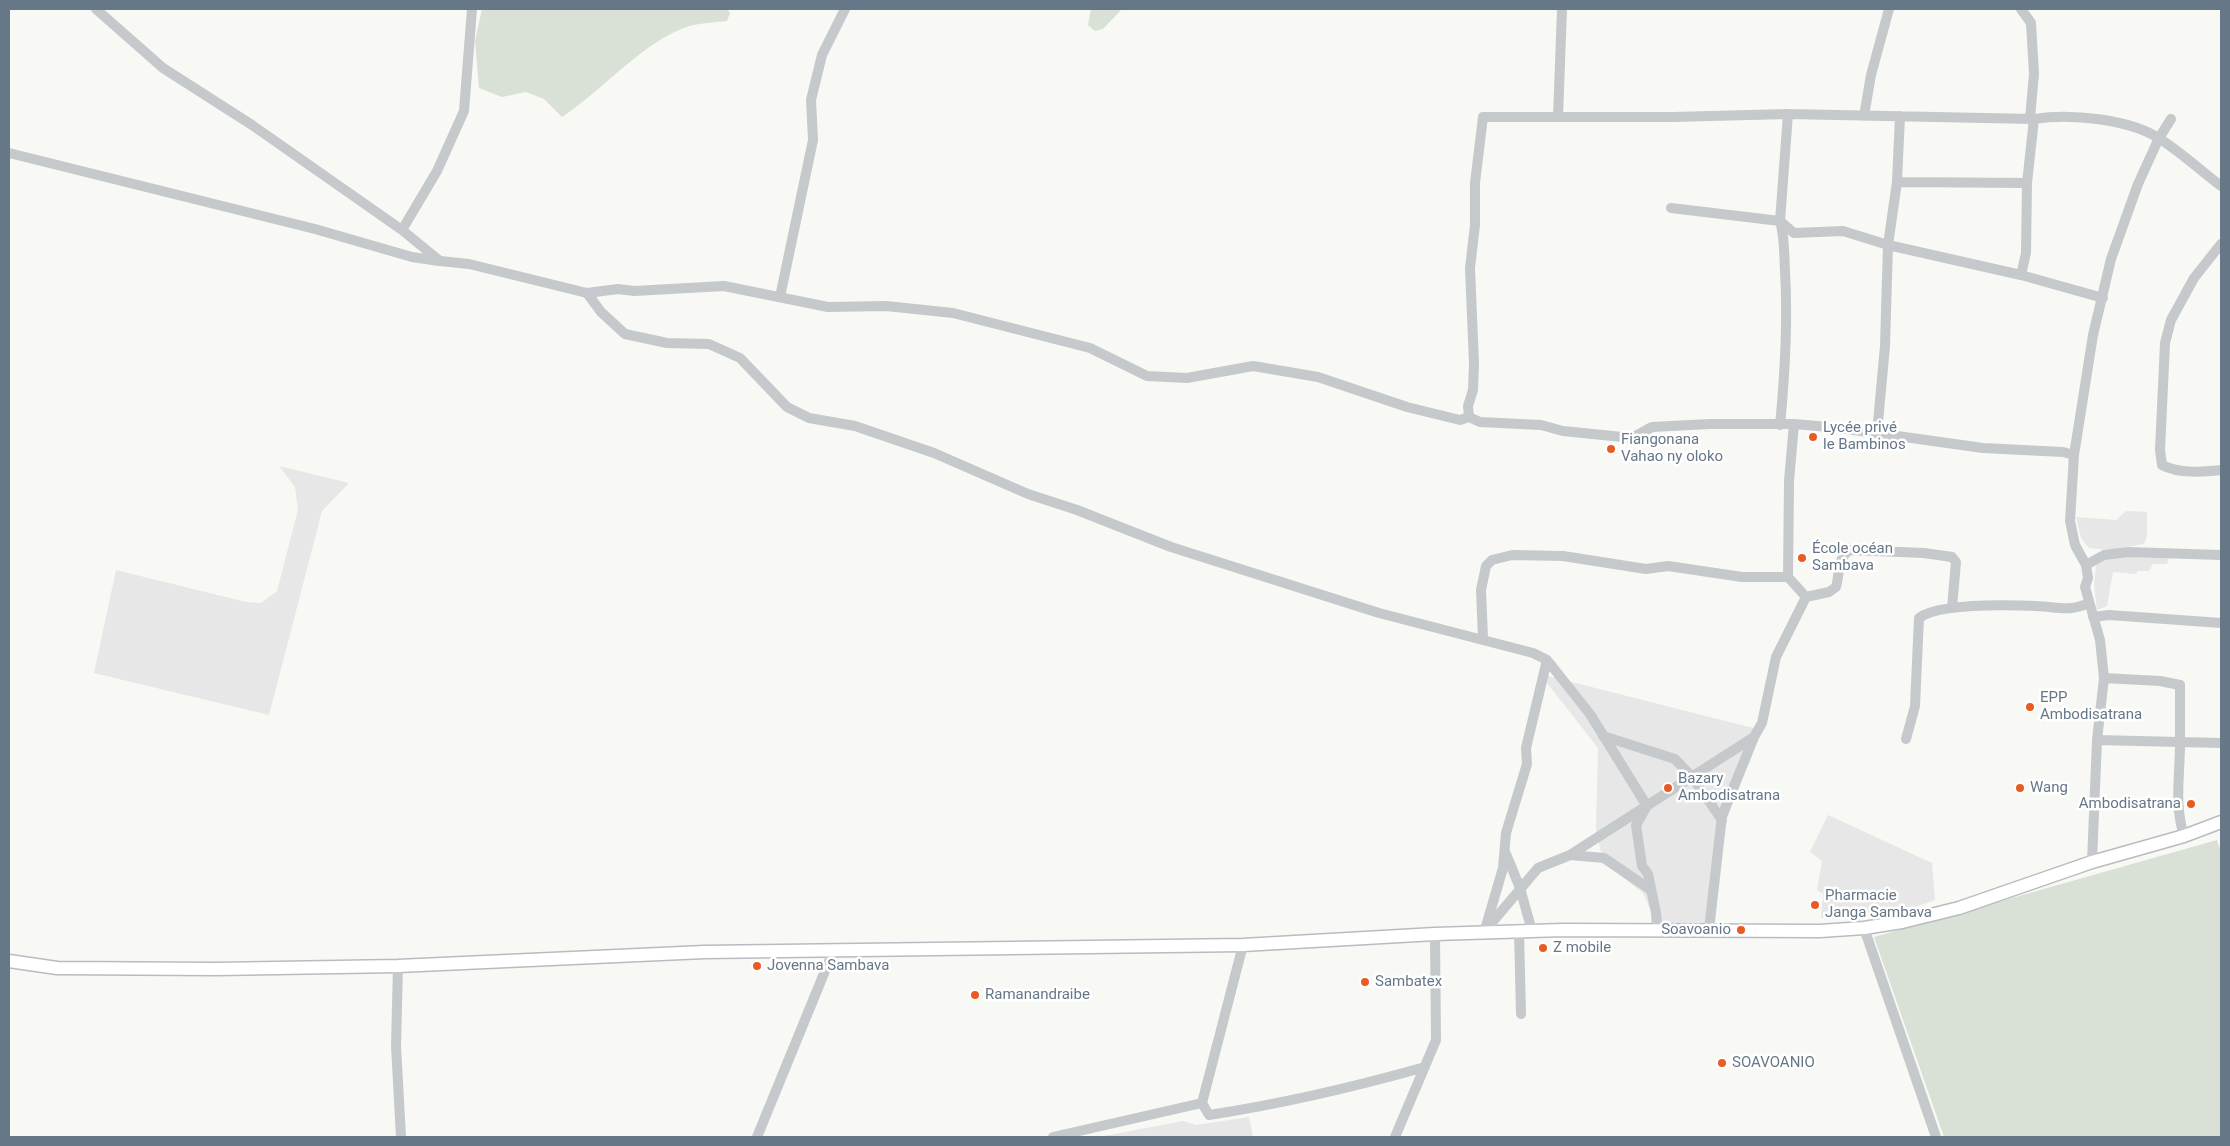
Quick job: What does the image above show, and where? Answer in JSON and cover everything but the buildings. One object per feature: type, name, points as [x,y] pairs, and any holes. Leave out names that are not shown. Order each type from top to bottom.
[{"type":"main road","points":[[9,961],[57,968],[398,966],[617,955],[1244,944],[1519,931],[1709,929],[1820,931],[1864,928],[1902,922],[1959,908],[2092,862],[2184,836],[2221,822]]},
{"type":"street","points":[[96,9],[164,68],[252,125],[402,230],[440,261]]},
{"type":"street","points":[[402,230],[437,171],[464,110],[472,9]]},
{"type":"street","points":[[780,298],[813,140],[811,100],[822,55],[846,9]]},
{"type":"street","points":[[1558,117],[1562,9]]},
{"type":"street","points":[[1864,116],[1871,76],[1890,9]]},
{"type":"street","points":[[2021,9],[2031,23],[2034,74],[2027,184],[2026,253],[2021,275]]},
{"type":"street","points":[[1469,417],[1468,406],[1473,390],[1474,363],[1470,268],[1476,225],[1475,183],[1483,117],[1672,117],[1788,114],[2032,118],[2067,116],[2118,123],[2159,138],[2221,186]]},
{"type":"street","points":[[1780,426],[1785,368],[1787,305],[1785,237],[1780,221],[1788,114]]},
{"type":"street","points":[[1877,433],[1885,346],[1888,245],[1897,182],[1900,116]]},
{"type":"street","points":[[2092,862],[2097,740],[2104,678],[2100,640],[2092,617],[2086,587],[2088,578],[2086,565],[2074,545],[2070,521],[2074,455],[2094,335],[2115,250],[2138,184],[2159,138],[2171,119]]},
{"type":"street","points":[[9,153],[315,230],[412,257],[468,264],[587,293],[618,289],[634,291],[724,286],[828,307],[886,306],[953,314],[1090,348],[1147,376],[1187,378],[1253,366],[1318,377],[1407,407],[1460,420],[1469,417],[1480,422],[1541,425],[1563,431],[1632,438],[1652,427],[1710,424],[1780,426],[1794,424],[1877,433],[1941,444],[2062,452],[2074,455]]},
{"type":"street","points":[[1897,182],[2027,184]]},
{"type":"street","points":[[1671,208],[1780,221],[1794,233],[1843,231],[1888,245],[2021,275],[2103,298]]},
{"type":"street","points":[[2221,244],[2194,278],[2171,320],[2165,343],[2160,450],[2162,465],[2167,468],[2184,471],[2221,470]]},
{"type":"street","points":[[587,293],[601,312],[625,334],[667,343],[709,344],[740,358],[787,406],[809,418],[855,426],[934,453],[1028,494],[1077,510],[1170,547],[1379,613],[1483,638],[1533,653],[1547,660],[1590,714],[1647,806]]},
{"type":"street","points":[[1794,424],[1789,481],[1788,577],[1806,597]]},
{"type":"street","points":[[1806,597],[1829,592],[1836,586],[1840,558],[1851,550],[1924,553],[1952,558],[1956,562],[1952,608]]},
{"type":"street","points":[[2086,565],[2104,556],[2128,552],[2221,555]]},
{"type":"street","points":[[1483,638],[1480,590],[1486,566],[1492,560],[1512,555],[1563,556],[1646,569],[1668,566],[1742,577],[1788,577]]},
{"type":"street","points":[[1709,929],[1722,820],[1754,737],[1762,723],[1776,657],[1806,597]]},
{"type":"street","points":[[1906,739],[1915,706],[1919,618],[1925,613],[1952,608],[2014,606],[2076,609],[2089,603]]},
{"type":"street","points":[[2092,617],[2110,615],[2221,623]]},
{"type":"street","points":[[1484,933],[1503,868],[1506,833],[1527,764],[1526,748],[1547,660]]},
{"type":"street","points":[[2104,678],[2160,681],[2180,685],[2180,742],[2177,785],[2178,818],[2184,836]]},
{"type":"street","points":[[1603,736],[1675,759],[1692,777],[1722,820]]},
{"type":"street","points":[[1484,933],[1538,868],[1570,855],[1754,737]]},
{"type":"street","points":[[2097,740],[2221,743]]},
{"type":"street","points":[[1647,806],[1636,825],[1642,866],[1648,874],[1658,931]]},
{"type":"street","points":[[1505,854],[1520,888],[1532,931]]},
{"type":"street","points":[[1570,855],[1604,858],[1651,890]]},
{"type":"street","points":[[1864,928],[1936,1137]]},
{"type":"street","points":[[1519,931],[1521,1014]]},
{"type":"street","points":[[1395,1137],[1436,1040],[1435,934]]},
{"type":"street","points":[[1244,944],[1202,1103],[1209,1115],[1350,1087],[1425,1068]]},
{"type":"street","points":[[757,1137],[834,950]]},
{"type":"street","points":[[398,966],[396,1046],[401,1137]]},
{"type":"street","points":[[1053,1137],[1202,1103]]},
{"type":"shaded area","points":[[482,9],[727,9],[730,13],[727,21],[693,25],[658,41],[562,117],[544,99],[526,92],[502,97],[479,88],[475,41]]},
{"type":"shaded area","points":[[1091,9],[1122,9],[1103,29],[1095,31],[1088,25]]},
{"type":"shaded area","points":[[279,466],[349,483],[322,511],[269,715],[94,673],[116,570],[246,602],[261,603],[277,591],[298,510],[295,487]]},
{"type":"shaded area","points":[[2126,511],[2147,512],[2147,536],[2144,544],[2109,550],[2089,548],[2081,538],[2076,517],[2116,520]]},
{"type":"shaded area","points":[[2109,556],[2169,558],[2167,564],[2153,564],[2149,571],[2138,571],[2136,574],[2113,572],[2107,606],[2097,610],[2094,585],[2096,565]]},
{"type":"shaded area","name":"Bazary Ambodisatrana","points":[[1540,674],[1761,730],[1724,826],[1715,925],[1651,926],[1651,911],[1643,893],[1603,862],[1596,829],[1598,748]]},
{"type":"shaded area","points":[[1828,815],[1932,863],[1935,900],[1900,912],[1821,918],[1823,894],[1817,890],[1822,861],[1810,852]]},
{"type":"shaded area","points":[[2217,840],[2221,852],[2221,1137],[1944,1137],[1874,937]]},
{"type":"shaded area","points":[[1249,1117],[1253,1137],[1099,1137],[1183,1121],[1196,1125]]},
{"type":"place","name":"Lycée privé le Bambinos","points":[[1813,437]]},
{"type":"place","name":"Fiangonana Vahao ny oloko","points":[[1611,449]]},
{"type":"place","name":"École océan Sambava","points":[[1802,558]]},
{"type":"place","name":"EPP Ambodisatrana","points":[[2030,707]]},
{"type":"place","name":"Bazary Ambodisatrana","points":[[1668,788]]},
{"type":"place","name":"Wang","points":[[2020,788]]},
{"type":"place","name":"Ambodisatrana","points":[[2191,804]]},
{"type":"place","name":"Pharmacie Janga Sambava","points":[[1815,905]]},
{"type":"place","name":"Soavoanio","points":[[1741,930]]},
{"type":"place","name":"Z mobile","points":[[1543,948]]},
{"type":"place","name":"Jovenna Sambava","points":[[757,966]]},
{"type":"place","name":"Sambatex","points":[[1365,982]]},
{"type":"place","name":"Ramanandraibe","points":[[975,995]]},
{"type":"place","name":"SOAVOANIO","points":[[1722,1063]]}]
